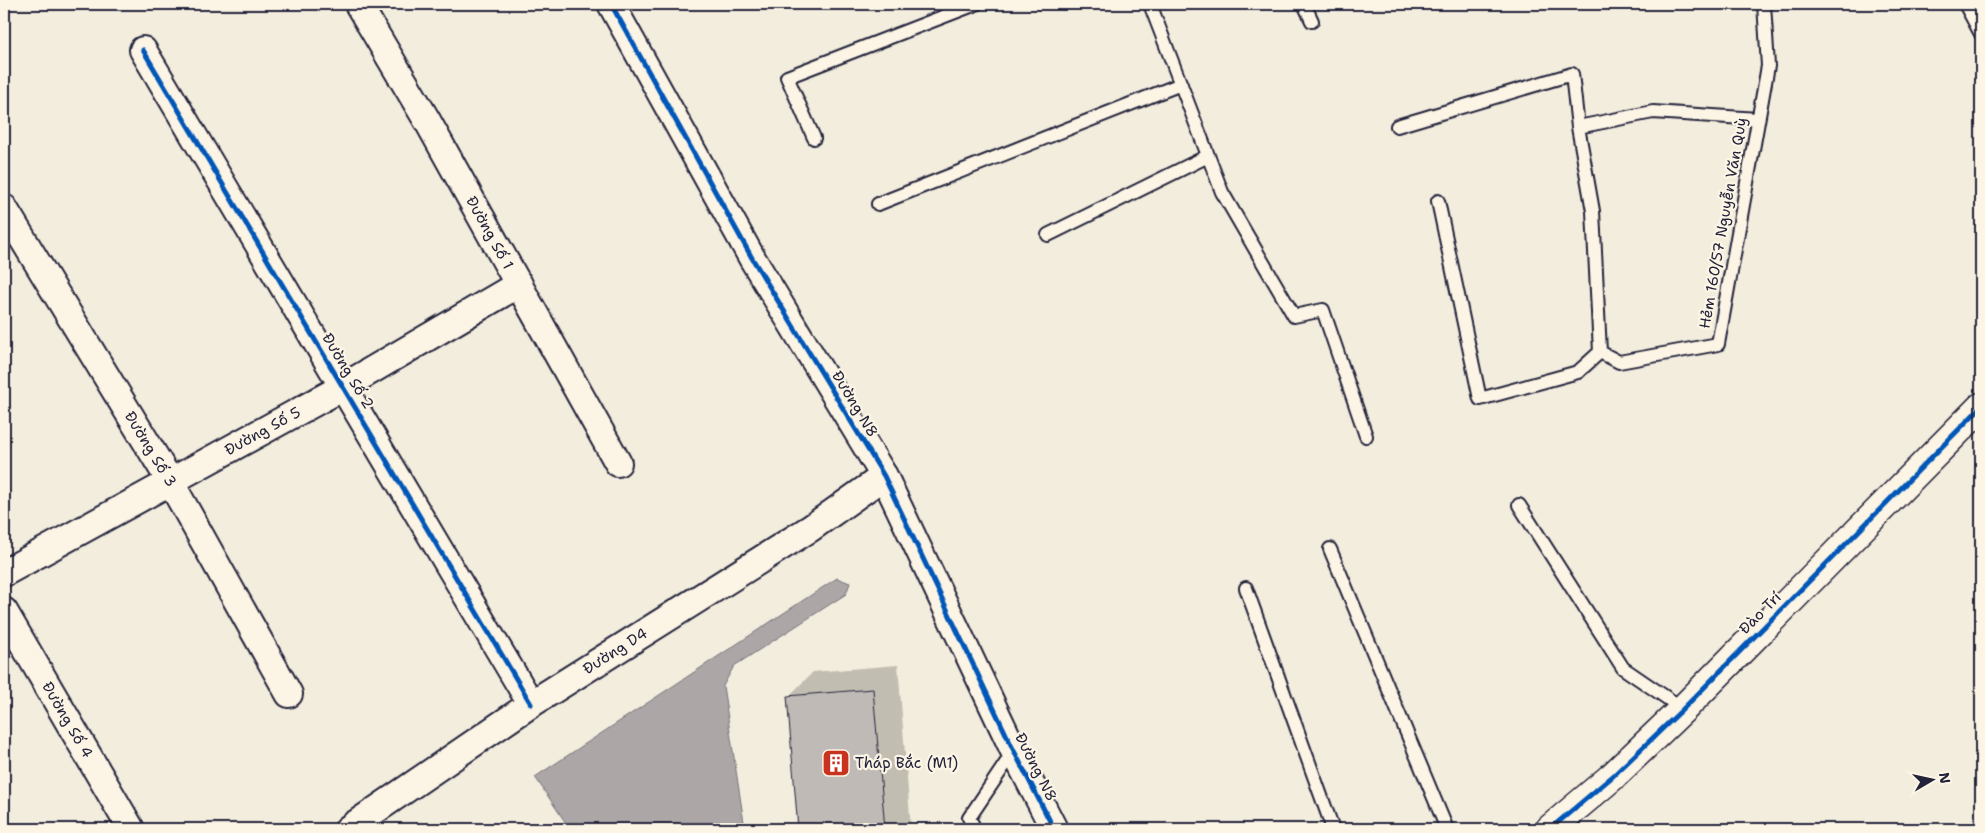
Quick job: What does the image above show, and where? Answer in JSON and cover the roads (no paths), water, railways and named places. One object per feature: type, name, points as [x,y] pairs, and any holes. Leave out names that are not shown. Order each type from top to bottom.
[{"type":"street","name":"Đường Số 1","points":[[358,4],[428,122],[618,463]]},
{"type":"street","name":"Đường N8","points":[[611,4],[752,258],[884,476],[1014,751],[1054,829]]},
{"type":"street","name":"Đường Số 2","points":[[143,50],[531,704]]},
{"type":"street","name":"Đường Số 3","points":[[4,208],[170,481],[289,694]]},
{"type":"street","name":"Đường Số 5","points":[[4,573],[343,387],[519,284]]},
{"type":"street","name":"Đào Trí","points":[[1550,829],[1613,776],[1683,709],[1981,407]]},
{"type":"street","name":"Đường D4","points":[[351,829],[531,704],[811,528],[884,476]]},
{"type":"street","name":"Đường Số 4","points":[[4,611],[131,829]]},
{"type":"lane","points":[[814,138],[787,77],[976,4]]},
{"type":"lane","points":[[1150,4],[1222,192],[1294,316],[1323,310],[1366,436]]},
{"type":"lane","points":[[1304,4],[1312,20]]},
{"type":"lane","name":"Hẻm 160/57 Nguyễn Văn Quỳ","points":[[1600,352],[1619,362],[1718,344],[1768,66],[1764,4]]},
{"type":"lane","points":[[1965,4],[1981,34]]},
{"type":"lane","points":[[1397,126],[1572,74],[1578,127],[1592,211],[1600,352],[1578,372],[1480,399],[1438,202]]},
{"type":"lane","points":[[878,204],[1181,84]]},
{"type":"lane","points":[[1578,127],[1653,112],[1758,119]]},
{"type":"lane","points":[[1048,235],[1208,156]]},
{"type":"lane","points":[[1520,505],[1623,668],[1683,709]]},
{"type":"lane","points":[[1330,550],[1447,829]]},
{"type":"lane","points":[[1246,588],[1334,829]]},
{"type":"lane","points":[[975,829],[969,818],[1014,751]]},
{"type":"place","name":"Tháp Bắc (M1)","points":[[836,763]]}]
